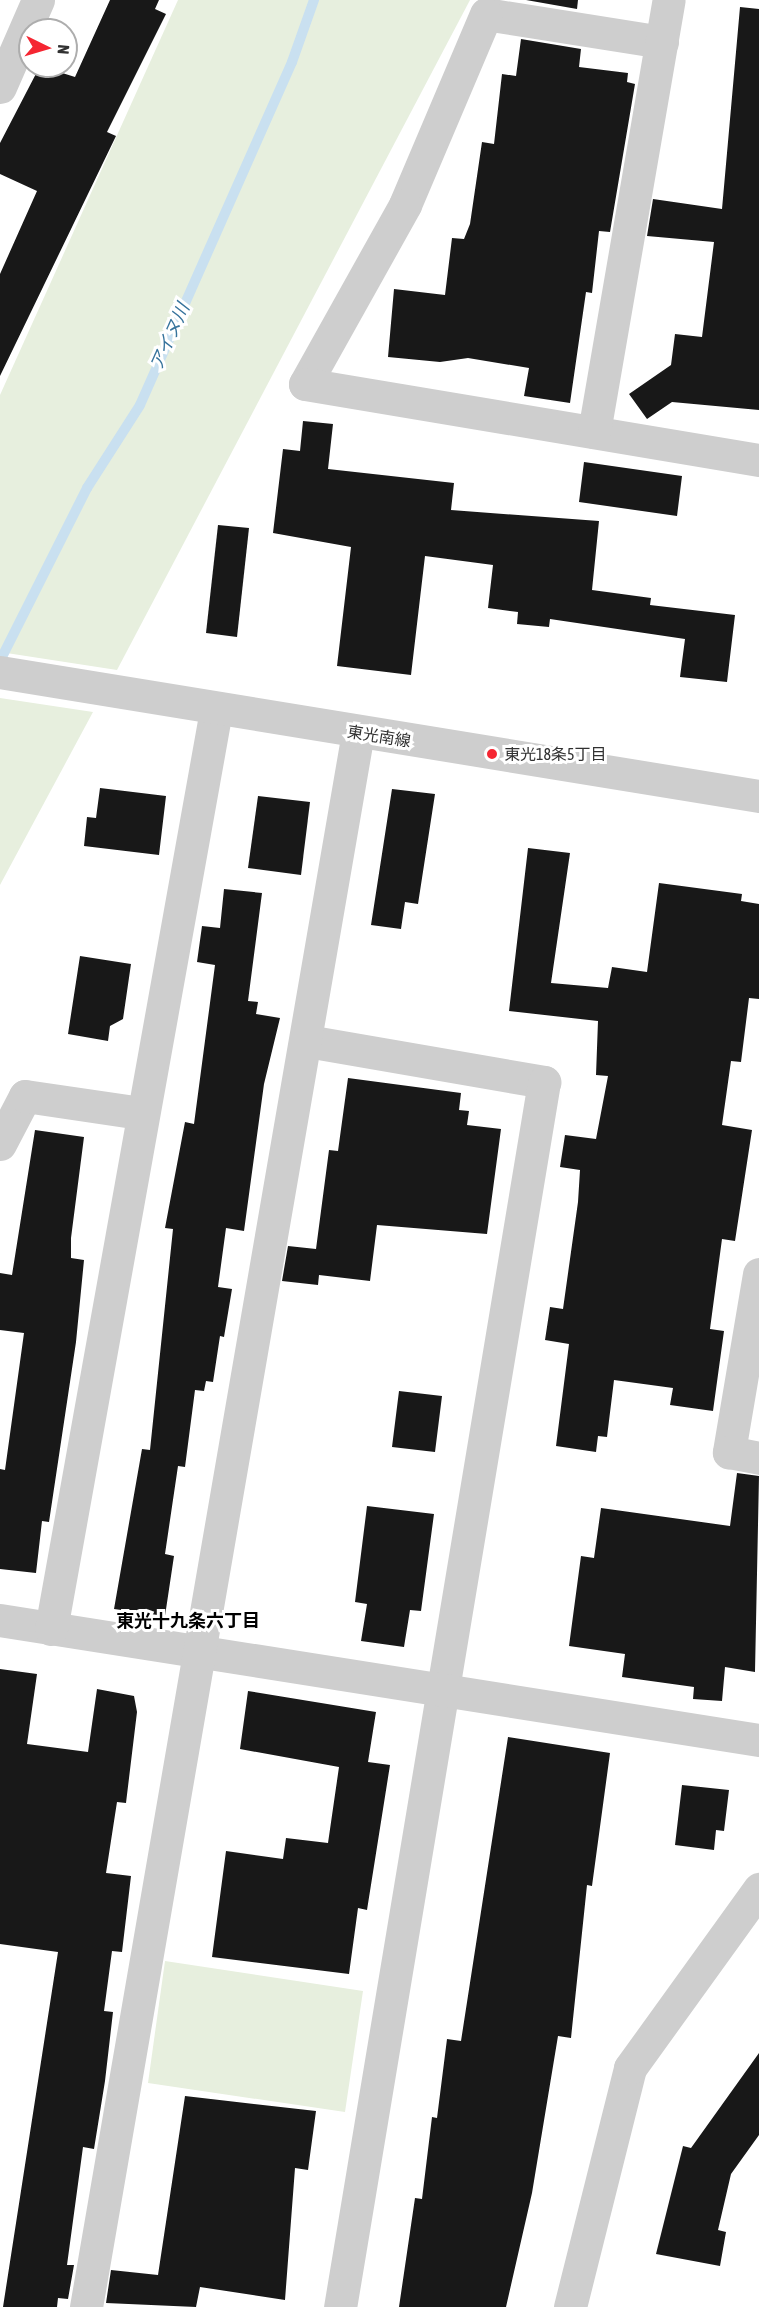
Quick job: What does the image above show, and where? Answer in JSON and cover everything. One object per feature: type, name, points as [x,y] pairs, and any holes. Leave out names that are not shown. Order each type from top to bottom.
[{"type":"street","points":[[0,87],[39,0]]},
{"type":"street","points":[[594,432],[669,0]]},
{"type":"street","points":[[662,42],[486,14],[405,205],[305,384],[759,460]]},
{"type":"street","name":"東光南線","points":[[0,672],[216,710],[759,796]]},
{"type":"street","points":[[51,1629],[140,1113],[216,710]]},
{"type":"street","points":[[87,2307],[197,1652],[307,1041],[358,732]]},
{"type":"street","points":[[307,1041],[544,1082],[340,2307]]},
{"type":"street","points":[[0,1144],[25,1096],[140,1113]]},
{"type":"street","points":[[759,1274],[729,1452],[759,1458]]},
{"type":"street","points":[[0,1620],[759,1740]]},
{"type":"street","points":[[570,2307],[630,2068],[759,1889]]},
{"type":"green space","points":[[178,0],[470,0],[117,670],[0,652],[0,395]]},
{"type":"green space","points":[[0,698],[93,712],[0,885]]},
{"type":"green space","points":[[165,1961],[363,1991],[345,2112],[148,2083]]},
{"type":"building","points":[[110,0],[159,0],[155,9],[166,14],[107,132],[116,136],[0,376],[0,274],[37,191],[0,174],[0,143],[34,78],[78,78],[78,70]]},
{"type":"building","points":[[526,0],[578,0],[577,9]]},
{"type":"building","points":[[740,7],[759,9],[759,410],[672,402],[647,419],[629,394],[671,365],[675,334],[702,337],[714,242],[647,236],[653,199],[722,209]]},
{"type":"building","points":[[521,39],[581,49],[579,67],[628,73],[627,82],[635,84],[610,232],[599,231],[592,293],[586,292],[570,403],[524,396],[529,368],[468,358],[440,362],[388,357],[394,289],[445,295],[452,238],[464,239],[470,224],[482,142],[494,144],[502,74],[516,76]]},
{"type":"building","points":[[303,421],[333,424],[328,469],[454,483],[451,510],[599,521],[592,590],[651,598],[650,605],[735,615],[727,682],[680,677],[685,639],[550,619],[549,627],[517,624],[518,612],[488,608],[493,565],[425,556],[411,675],[337,666],[351,547],[273,533],[283,449],[300,451]]},
{"type":"building","points":[[584,462],[682,476],[677,516],[579,502]]},
{"type":"building","points":[[218,525],[249,528],[237,637],[206,633]]},
{"type":"building","points":[[100,788],[166,796],[159,855],[84,846],[87,817],[96,818]]},
{"type":"building","points":[[392,789],[435,794],[418,904],[405,902],[401,929],[371,925]]},
{"type":"building","points":[[258,796],[310,802],[301,875],[248,868]]},
{"type":"building","points":[[528,848],[570,853],[551,983],[608,988],[612,967],[647,972],[659,883],[742,894],[741,901],[759,904],[759,999],[749,998],[741,1062],[731,1061],[722,1125],[752,1130],[735,1241],[722,1239],[710,1329],[724,1331],[713,1411],[670,1405],[673,1388],[614,1380],[607,1437],[598,1436],[596,1452],[556,1446],[569,1344],[545,1340],[550,1307],[563,1309],[578,1202],[580,1170],[560,1167],[565,1135],[596,1139],[608,1076],[596,1075],[598,1021],[509,1011]]},
{"type":"building","points":[[224,889],[262,893],[248,1001],[258,1002],[256,1014],[280,1018],[264,1084],[244,1231],[226,1228],[218,1287],[232,1289],[224,1337],[220,1336],[213,1382],[206,1381],[204,1391],[195,1390],[185,1467],[178,1466],[165,1554],[174,1556],[165,1616],[114,1609],[142,1449],[150,1450],[173,1229],[165,1228],[185,1122],[194,1124],[215,965],[197,962],[202,926],[220,928]]},
{"type":"building","points":[[80,956],[131,964],[123,1019],[110,1026],[108,1041],[68,1034]]},
{"type":"building","points":[[348,1078],[461,1093],[459,1110],[469,1111],[467,1125],[501,1129],[487,1234],[377,1225],[370,1281],[319,1275],[318,1285],[282,1281],[288,1246],[316,1249],[329,1150],[338,1151]]},
{"type":"building","points":[[35,1130],[84,1137],[71,1238],[71,1258],[84,1260],[76,1342],[49,1522],[42,1521],[36,1573],[0,1569],[0,1469],[5,1470],[24,1333],[0,1330],[0,1273],[12,1275]]},
{"type":"building","points":[[399,1391],[442,1396],[435,1452],[392,1447]]},
{"type":"building","points":[[737,1473],[759,1476],[755,1672],[725,1667],[722,1701],[693,1699],[694,1687],[622,1677],[625,1654],[569,1646],[581,1556],[594,1558],[601,1508],[730,1526]]},
{"type":"building","points":[[367,1506],[434,1514],[421,1611],[410,1610],[404,1647],[361,1641],[367,1604],[355,1602]]},
{"type":"building","points":[[0,1669],[37,1674],[27,1744],[88,1752],[97,1689],[134,1696],[137,1712],[126,1803],[117,1802],[106,1873],[131,1876],[122,1952],[112,1951],[104,2011],[113,2012],[105,2081],[94,2149],[83,2147],[67,2265],[74,2265],[68,2299],[58,2298],[57,2307],[3,2307],[58,1952],[0,1944]]},
{"type":"building","points":[[248,1691],[376,1712],[368,1762],[390,1765],[367,1910],[358,1908],[349,1974],[212,1957],[226,1851],[283,1859],[286,1838],[328,1843],[339,1767],[240,1749]]},
{"type":"building","points":[[508,1737],[610,1753],[592,1886],[587,1885],[571,2038],[558,2036],[532,2193],[506,2307],[399,2307],[415,2198],[422,2199],[432,2117],[437,2118],[447,2039],[461,2041]]},
{"type":"building","points":[[682,1785],[729,1790],[724,1831],[716,1830],[714,1850],[675,1845]]},
{"type":"building","points":[[759,2053],[759,2135],[731,2174],[718,2230],[726,2232],[720,2266],[656,2254],[683,2146],[691,2148]]},
{"type":"building","points":[[185,2096],[316,2111],[308,2170],[295,2168],[285,2300],[200,2287],[196,2307],[106,2303],[111,2270],[158,2275]]},
{"type":"waterway","name":"アイヌ川","points":[[0,661],[87,488],[140,405],[292,62],[314,0]]},
{"type":"place","name":"東光18条5丁目","points":[[492,754]]},
{"type":"district","name":"東光十九条六丁目","points":[[188,1621]]}]
